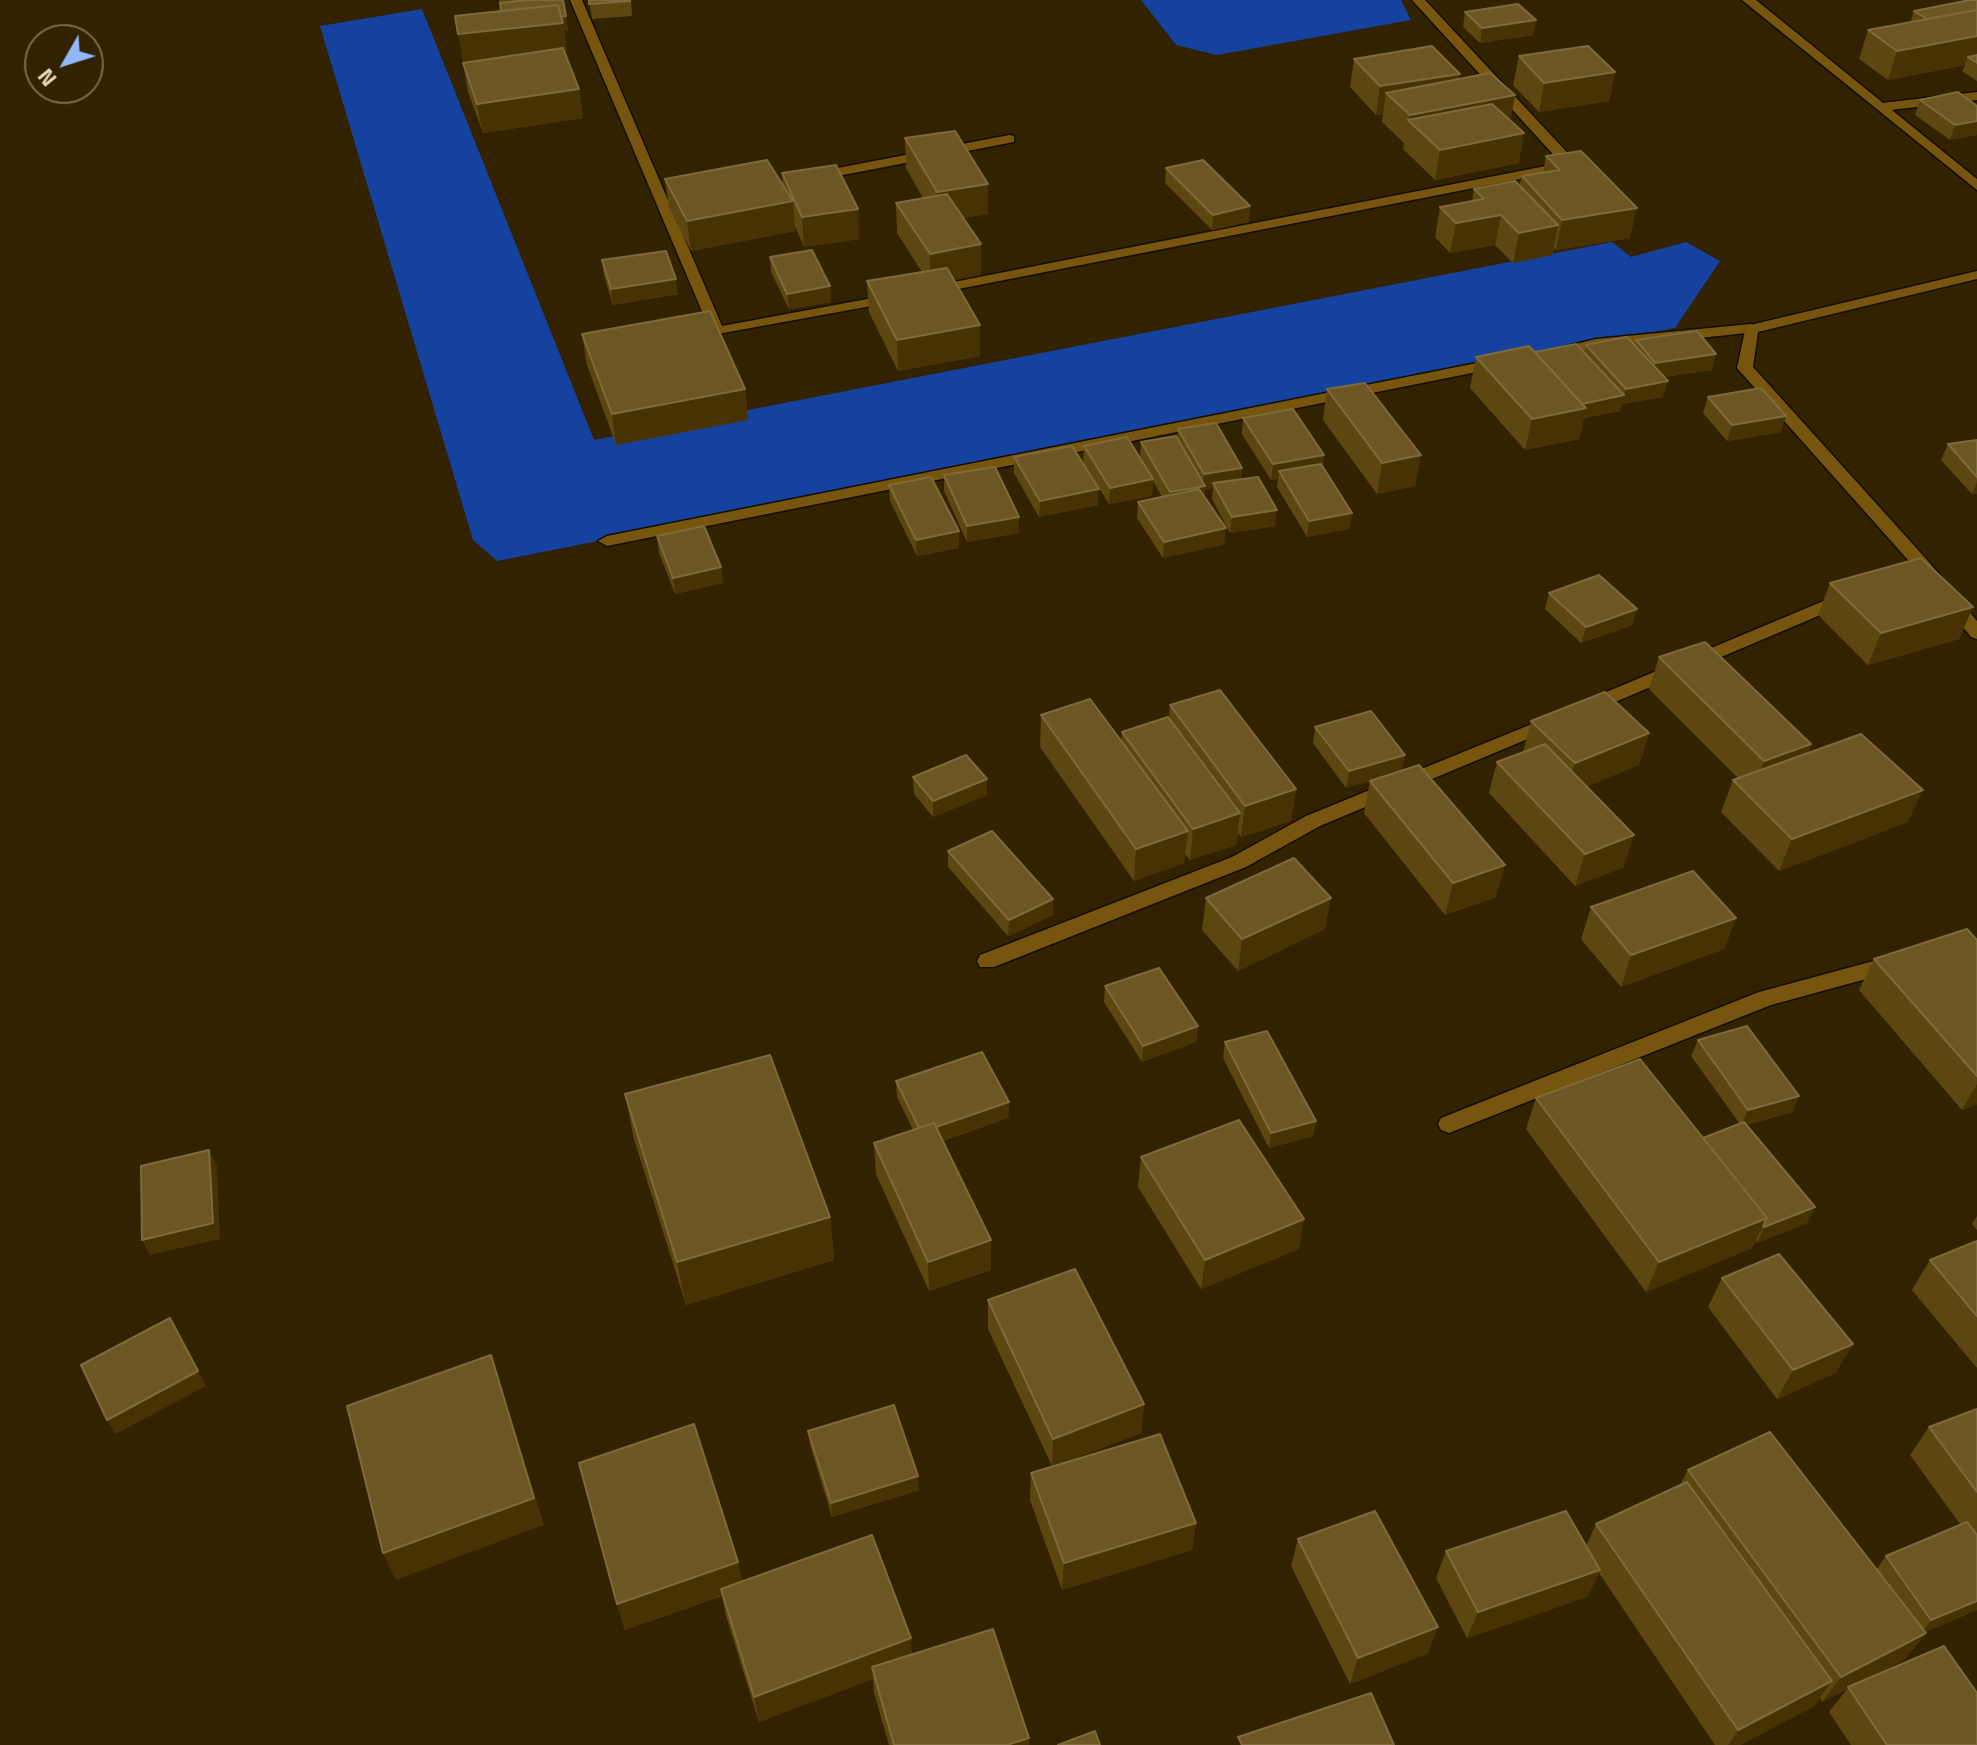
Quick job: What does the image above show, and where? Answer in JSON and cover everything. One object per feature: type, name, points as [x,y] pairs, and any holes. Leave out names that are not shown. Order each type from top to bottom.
[{"type":"street","points":[[576,0],[670,204],[717,332],[903,296]]},
{"type":"street","points":[[918,293],[1571,165],[1418,0]]},
{"type":"street","points":[[1748,0],[1977,186]]},
{"type":"street","points":[[1882,107],[1977,96]]},
{"type":"street","points":[[798,179],[1009,139]]},
{"type":"street","points":[[607,541],[1596,344],[1751,329],[1977,275]]},
{"type":"street","points":[[1751,329],[1745,368],[1915,568],[1977,633]]},
{"type":"street","points":[[987,961],[1239,862],[1313,821],[1864,590]]},
{"type":"street","points":[[1449,1124],[1766,998],[1917,957]]},
{"type":"water","points":[[1141,0],[1401,0],[1411,20],[1217,55],[1176,45]]},
{"type":"water","points":[[422,9],[594,440],[1612,242],[1631,257],[1686,242],[1720,261],[1675,328],[497,561],[473,540],[320,26]]},
{"type":"building","points":[[563,0],[566,16],[561,17],[558,5],[501,11],[500,3]]},
{"type":"building","points":[[589,0],[630,0],[630,1],[589,4]]},
{"type":"building","points":[[1977,0],[1977,10],[1927,19],[1914,11]]},
{"type":"building","points":[[1518,4],[1536,20],[1482,28],[1465,12]]},
{"type":"building","points":[[558,5],[563,23],[458,34],[455,16]]},
{"type":"building","points":[[1977,10],[1977,36],[1897,51],[1868,30]]},
{"type":"building","points":[[1432,46],[1460,74],[1380,86],[1354,59]]},
{"type":"building","points":[[1588,46],[1615,72],[1544,83],[1519,56]]},
{"type":"building","points":[[563,48],[579,89],[477,104],[463,63]]},
{"type":"building","points":[[1490,73],[1515,95],[1410,115],[1386,93]]},
{"type":"building","points":[[1958,92],[1977,106],[1977,121],[1955,125],[1920,100]]},
{"type":"building","points":[[1492,104],[1524,133],[1440,150],[1408,120]]},
{"type":"building","points":[[955,131],[988,184],[937,192],[905,138]]},
{"type":"building","points":[[1581,151],[1637,208],[1562,220],[1522,176],[1560,170],[1546,156]]},
{"type":"building","points":[[767,160],[793,201],[687,221],[665,179]]},
{"type":"building","points":[[1203,160],[1250,206],[1213,215],[1166,168]]},
{"type":"building","points":[[836,165],[858,209],[802,217],[782,173]]},
{"type":"building","points":[[1515,181],[1558,225],[1519,233],[1501,215],[1456,223],[1440,207],[1484,199],[1474,189]]},
{"type":"building","points":[[947,194],[981,244],[930,254],[896,203]]},
{"type":"building","points":[[812,250],[830,286],[787,294],[770,257]]},
{"type":"building","points":[[666,251],[676,279],[611,289],[602,260]]},
{"type":"building","points":[[947,268],[980,325],[897,340],[867,281]]},
{"type":"building","points":[[710,311],[745,389],[612,414],[582,334]]},
{"type":"building","points":[[1697,331],[1716,354],[1655,363],[1636,340]]},
{"type":"building","points":[[1627,337],[1668,381],[1626,389],[1586,345]]},
{"type":"building","points":[[1576,344],[1624,395],[1582,404],[1535,352]]},
{"type":"building","points":[[1529,346],[1586,408],[1532,419],[1476,357]]},
{"type":"building","points":[[1365,383],[1421,455],[1382,463],[1327,389]]},
{"type":"building","points":[[1761,388],[1786,416],[1732,425],[1708,397]]},
{"type":"building","points":[[1293,409],[1324,455],[1273,464],[1243,418]]},
{"type":"building","points":[[1216,423],[1242,468],[1204,474],[1178,429]]},
{"type":"building","points":[[1176,436],[1205,486],[1170,492],[1141,442]]},
{"type":"building","points":[[1127,437],[1153,479],[1110,488],[1084,446]]},
{"type":"building","points":[[1977,440],[1977,477],[1948,444]]},
{"type":"building","points":[[1072,446],[1099,489],[1040,501],[1014,457]]},
{"type":"building","points":[[1321,464],[1352,513],[1309,521],[1279,471]]},
{"type":"building","points":[[995,467],[1019,517],[967,526],[944,475]]},
{"type":"building","points":[[931,477],[959,531],[916,540],[889,485]]},
{"type":"building","points":[[1258,477],[1277,510],[1232,517],[1213,483]]},
{"type":"building","points":[[1199,489],[1226,528],[1164,542],[1138,502]]},
{"type":"building","points":[[704,526],[721,567],[673,578],[657,536]]},
{"type":"building","points":[[1921,558],[1973,607],[1881,633],[1830,583]]},
{"type":"building","points":[[1599,575],[1637,609],[1586,627],[1549,593]]},
{"type":"building","points":[[1705,642],[1811,744],[1764,761],[1659,657]]},
{"type":"building","points":[[1220,690],[1296,789],[1245,806],[1170,705]]},
{"type":"building","points":[[1605,692],[1649,733],[1575,763],[1531,721]]},
{"type":"building","points":[[1090,699],[1188,831],[1136,849],[1041,715]]},
{"type":"building","points":[[1371,711],[1405,755],[1349,771],[1315,727]]},
{"type":"building","points":[[1168,717],[1240,813],[1193,829],[1122,732]]},
{"type":"building","points":[[1861,734],[1923,790],[1792,839],[1733,780]]},
{"type":"building","points":[[1545,744],[1634,835],[1585,854],[1497,762]]},
{"type":"building","points":[[966,755],[987,779],[933,801],[913,777]]},
{"type":"building","points":[[1419,765],[1505,865],[1453,883],[1370,781]]},
{"type":"building","points":[[992,831],[1053,899],[1009,920],[948,851]]},
{"type":"building","points":[[1294,858],[1331,898],[1242,939],[1206,898]]},
{"type":"building","points":[[1693,871],[1736,918],[1631,955],[1591,907]]},
{"type":"building","points":[[1967,929],[1977,940],[1977,1076],[1874,959]]},
{"type":"building","points":[[1159,968],[1198,1026],[1143,1046],[1105,986]]},
{"type":"building","points":[[1747,1026],[1799,1096],[1748,1110],[1698,1040]]},
{"type":"building","points":[[1267,1031],[1316,1121],[1271,1133],[1225,1042]]},
{"type":"building","points":[[982,1052],[1009,1102],[936,1127],[934,1123],[919,1128],[896,1081]]},
{"type":"building","points":[[770,1055],[830,1217],[677,1262],[625,1094]]},
{"type":"building","points":[[1640,1059],[1767,1218],[1659,1262],[1536,1098]]},
{"type":"building","points":[[1239,1120],[1304,1219],[1205,1260],[1141,1157]]},
{"type":"building","points":[[1744,1122],[1815,1207],[1763,1226],[1767,1218],[1703,1138]]},
{"type":"building","points":[[934,1123],[991,1240],[928,1262],[874,1143]]},
{"type":"building","points":[[209,1150],[213,1223],[142,1240],[141,1166]]},
{"type":"building","points":[[1977,1241],[1977,1316],[1930,1260]]},
{"type":"building","points":[[1779,1254],[1853,1344],[1793,1370],[1722,1278]]},
{"type":"building","points":[[1075,1269],[1144,1404],[1053,1439],[988,1300]]},
{"type":"building","points":[[170,1318],[198,1371],[107,1420],[81,1365]]},
{"type":"building","points":[[491,1355],[534,1498],[383,1553],[347,1406]]},
{"type":"building","points":[[894,1405],[918,1476],[831,1503],[808,1431]]},
{"type":"building","points":[[1977,1409],[1977,1492],[1929,1427]]},
{"type":"building","points":[[694,1424],[738,1562],[617,1604],[579,1463]]},
{"type":"building","points":[[1770,1432],[1926,1633],[1841,1677],[1688,1470]]},
{"type":"building","points":[[1160,1434],[1196,1523],[1064,1563],[1031,1473]]},
{"type":"building","points":[[1687,1482],[1832,1681],[1738,1730],[1596,1524]]},
{"type":"building","points":[[1375,1511],[1438,1627],[1358,1658],[1298,1539]]},
{"type":"building","points":[[1566,1511],[1600,1570],[1478,1612],[1446,1551]]},
{"type":"building","points":[[1967,1522],[1977,1535],[1977,1601],[1931,1620],[1886,1556]]},
{"type":"building","points":[[872,1535],[911,1638],[754,1697],[721,1589]]},
{"type":"building","points":[[993,1629],[1029,1738],[1007,1745],[894,1745],[872,1667]]},
{"type":"building","points":[[1944,1646],[1977,1693],[1977,1745],[1887,1745],[1848,1687]]},
{"type":"building","points":[[1371,1693],[1394,1745],[1242,1745],[1238,1737]]},
{"type":"building","points":[[1095,1731],[1100,1745],[1058,1745]]}]
